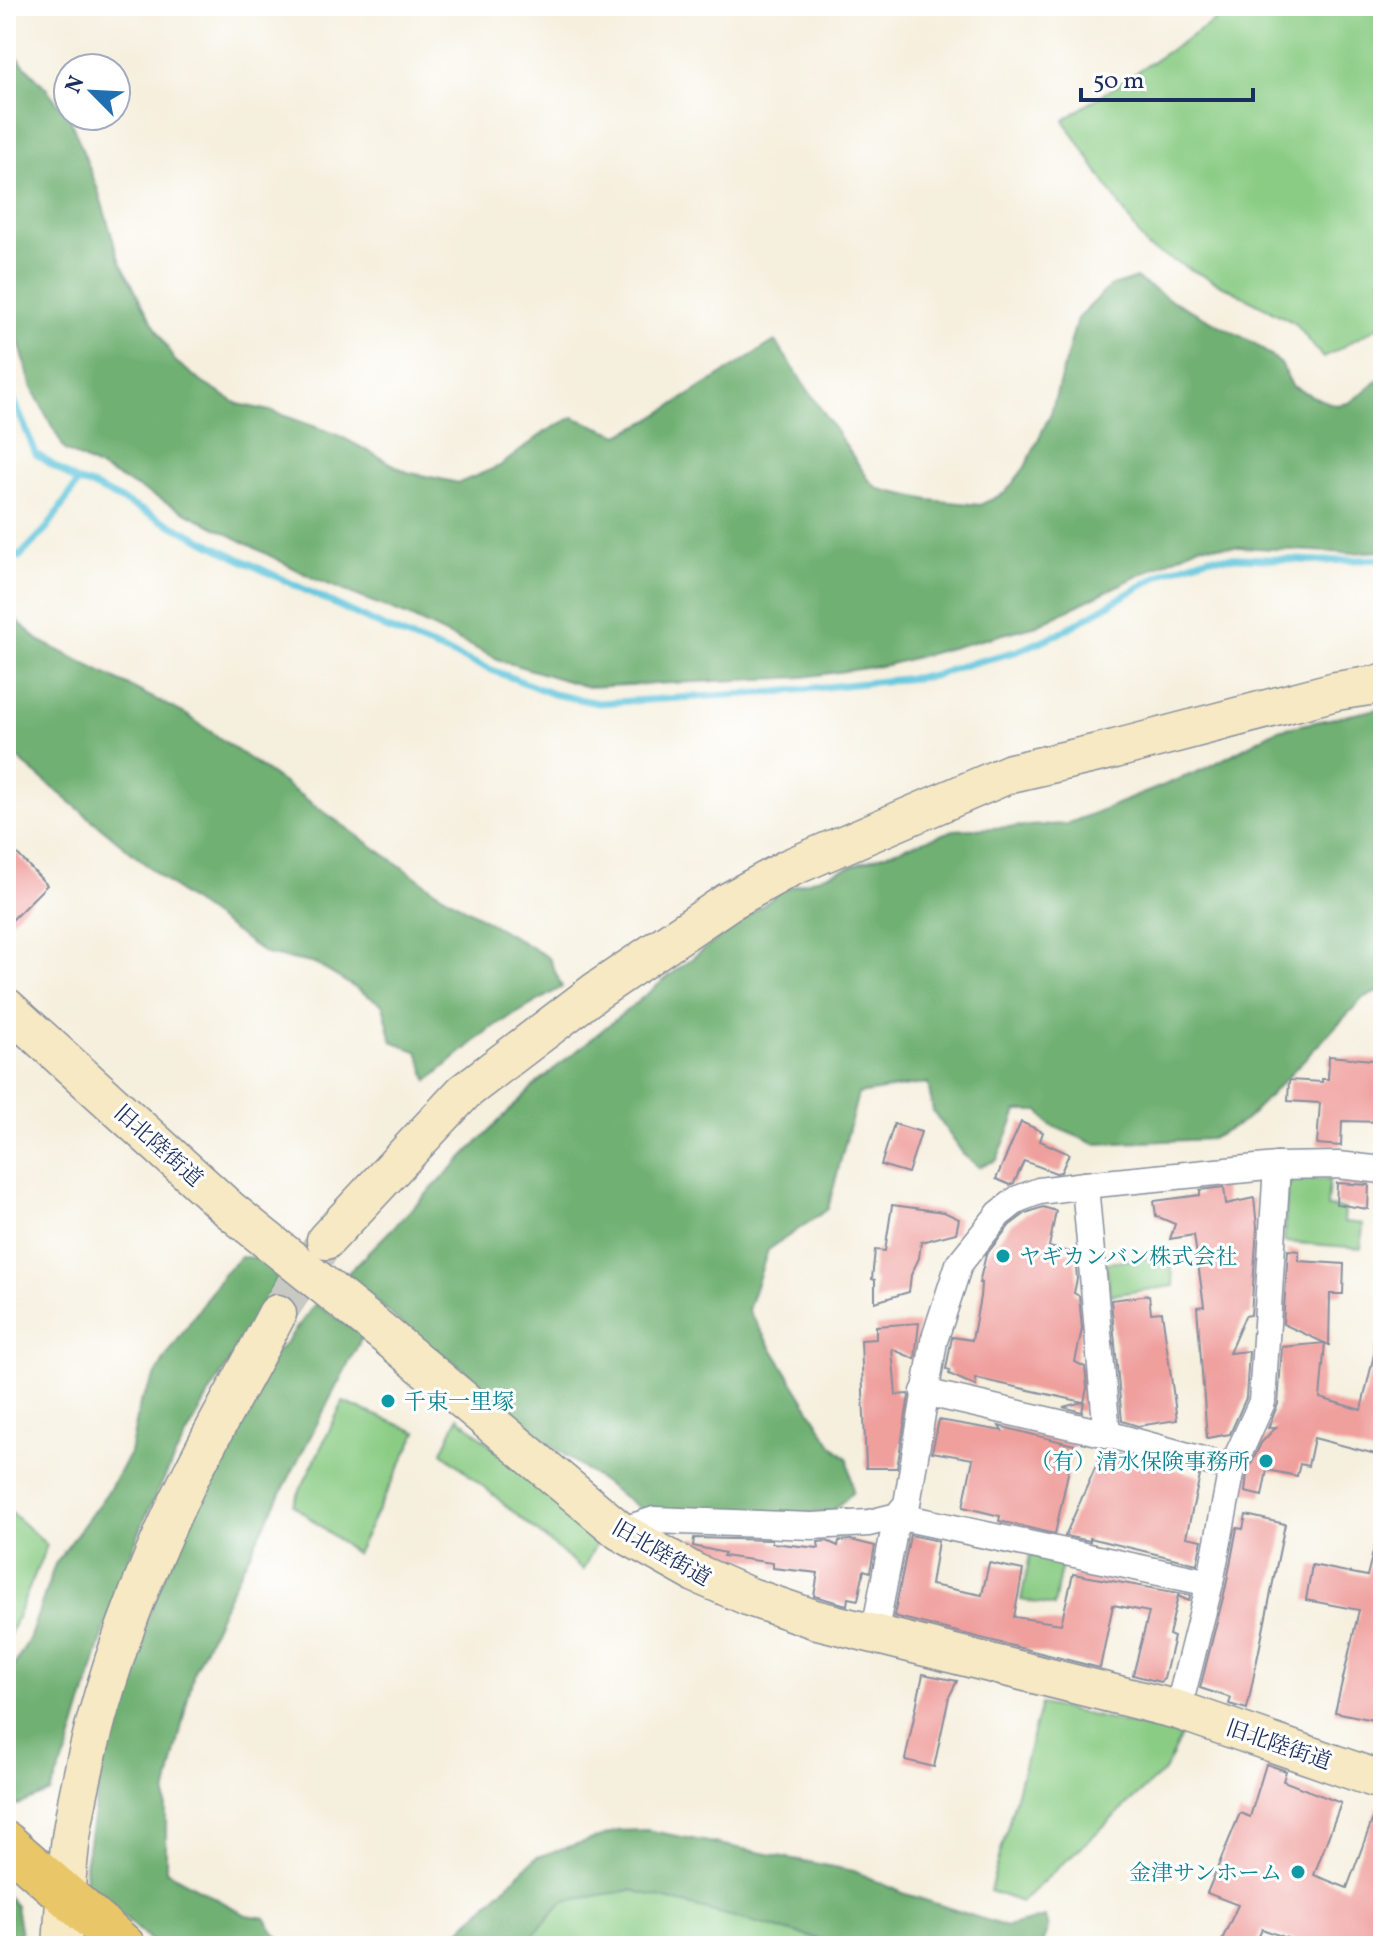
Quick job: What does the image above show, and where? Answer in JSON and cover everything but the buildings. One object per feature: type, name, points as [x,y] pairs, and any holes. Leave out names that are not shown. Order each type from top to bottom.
[{"type":"main road","points":[[6,1843],[124,1946]]},
{"type":"street","points":[[326,1240],[464,1092],[595,992],[728,902],[789,868],[1011,773],[1336,691],[1383,684]]},
{"type":"street","name":"旧北陸街道","points":[[6,1007],[230,1210],[620,1531],[695,1573],[750,1597],[814,1619],[1178,1710],[1383,1781]]},
{"type":"street","points":[[874,1635],[897,1516],[907,1504],[934,1341],[959,1264],[999,1214],[1018,1199],[1039,1191],[1085,1185],[1277,1166],[1338,1165],[1383,1170]]},
{"type":"street","points":[[1178,1710],[1210,1583],[1232,1468],[1262,1402],[1277,1166]]},
{"type":"street","points":[[1085,1185],[1107,1434]]},
{"type":"street","points":[[62,1946],[72,1826],[107,1686],[143,1584],[191,1476],[277,1314]]},
{"type":"street","points":[[924,1392],[1107,1434],[1232,1468]]},
{"type":"street","points":[[620,1531],[654,1520],[812,1526],[869,1523],[897,1516],[1210,1583]]},
{"type":"green space","points":[[1237,6],[1383,6],[1383,324],[1323,358],[1295,323],[1147,247],[1064,120]]},
{"type":"green space","points":[[6,46],[52,96],[52,132],[75,132],[98,190],[118,256],[175,361],[238,404],[274,412],[338,435],[407,472],[459,483],[500,466],[545,432],[573,417],[619,435],[648,421],[775,341],[869,480],[879,489],[929,500],[980,505],[1005,493],[1025,467],[1051,413],[1077,319],[1109,287],[1136,278],[1169,299],[1254,343],[1281,364],[1292,386],[1312,396],[1335,405],[1349,403],[1383,377],[1383,551],[1349,553],[1201,545],[1037,625],[887,665],[803,677],[587,687],[502,661],[408,616],[315,579],[65,450],[32,388],[6,296]]},
{"type":"green space","points":[[6,610],[38,640],[187,715],[433,889],[549,958],[562,987],[488,1030],[428,1081],[418,1052],[392,1041],[383,1005],[316,964],[266,954],[184,896],[6,749]]},
{"type":"green space","points":[[1383,708],[1383,990],[1363,998],[1245,1121],[1211,1139],[1095,1144],[1050,1125],[1039,1111],[1017,1111],[997,1160],[979,1167],[964,1155],[933,1111],[928,1083],[858,1094],[828,1209],[768,1250],[748,1310],[832,1445],[848,1459],[853,1492],[832,1512],[693,1516],[641,1509],[549,1444],[462,1368],[411,1332],[346,1275],[537,1083],[674,972],[783,890],[954,830],[1067,824],[1207,768],[1277,730]]},
{"type":"green space","points":[[1293,1177],[1329,1180],[1327,1207],[1345,1209],[1344,1222],[1363,1224],[1361,1248],[1284,1242],[1287,1189]]},
{"type":"green space","points":[[1170,1255],[1174,1286],[1110,1295],[1106,1263]]},
{"type":"green space","points":[[241,1257],[264,1258],[277,1278],[260,1313],[174,1458],[146,1516],[118,1585],[68,1752],[50,1792],[18,1805],[6,1804],[6,1681],[30,1637],[55,1564],[109,1490],[130,1453],[140,1403],[164,1360],[224,1273]]},
{"type":"green space","points":[[315,1304],[363,1335],[236,1580],[194,1671],[166,1795],[166,1871],[246,1915],[265,1918],[283,1946],[157,1946],[86,1883],[85,1866],[106,1743],[136,1644],[222,1443],[263,1360],[283,1346]]},
{"type":"green space","points":[[343,1402],[417,1432],[356,1554],[293,1505]]},
{"type":"green space","points":[[458,1417],[599,1538],[583,1570],[442,1452]]},
{"type":"green space","points":[[6,1508],[47,1545],[6,1644]]},
{"type":"green space","points":[[1030,1555],[1062,1561],[1054,1606],[1021,1600]]},
{"type":"green space","points":[[1041,1704],[1181,1736],[1164,1771],[1021,1902],[990,1891]]},
{"type":"green space","points":[[647,1830],[854,1871],[903,1893],[1007,1927],[1045,1917],[1048,1929],[1041,1946],[845,1946],[631,1890],[564,1901],[523,1946],[443,1946],[537,1857],[617,1831]]},
{"type":"green space","points":[[631,1890],[845,1946],[523,1946],[564,1901]]},
{"type":"green space","points":[[6,1895],[16,1906],[23,1946],[6,1946]]},
{"type":"waterway","points":[[6,381],[36,454],[78,482]]},
{"type":"waterway","points":[[6,549],[19,557],[47,528],[78,482],[91,485],[388,629],[553,694],[598,703],[777,692],[933,676],[1018,651],[1060,633],[1167,571],[1210,557],[1323,561],[1383,559]]},
{"type":"tunnel","points":[[277,1314],[324,1243]]},
{"type":"place","name":"ヤギカンバン株式会社","points":[[1003,1256]]},
{"type":"place","name":"千束一里塚","points":[[388,1401]]},
{"type":"place","name":"（有）清水保険事務所","points":[[1266,1461]]},
{"type":"place","name":"金津サンホーム","points":[[1298,1872]]}]
